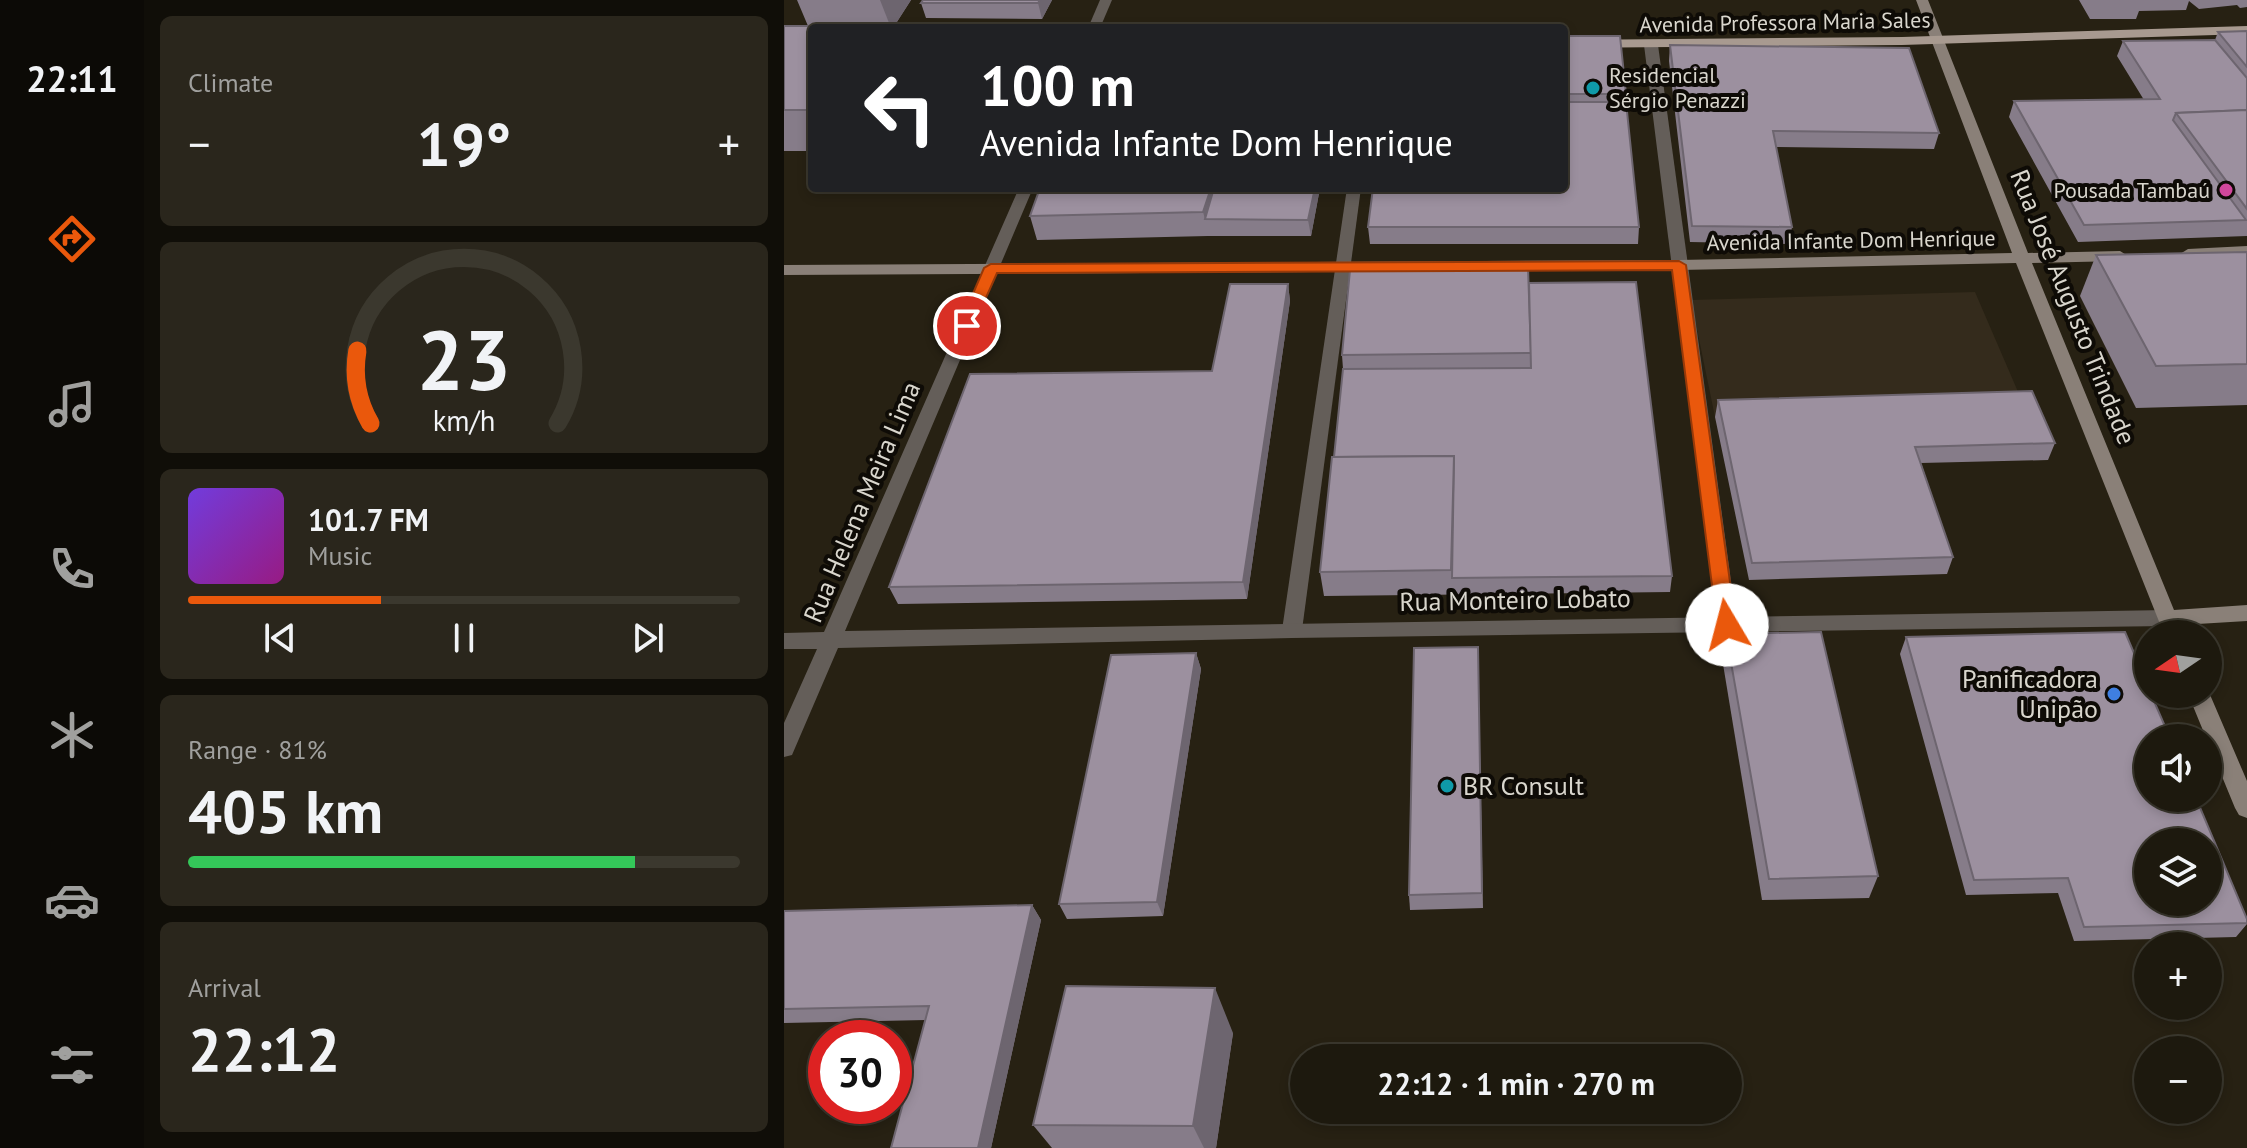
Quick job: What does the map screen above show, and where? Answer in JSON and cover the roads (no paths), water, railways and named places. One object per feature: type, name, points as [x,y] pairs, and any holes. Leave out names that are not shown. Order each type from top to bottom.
[{"type":"main road","name":"Rua José Augusto Trindade","points":[[1922,0],[2169,620]]},
{"type":"main road","name":"Avenida Professora Maria Sales","points":[[1568,44],[1939,40],[2247,30]]},
{"type":"main road","points":[[2172,254],[2247,251]]},
{"type":"main road","name":"Avenida Infante Dom Henrique","points":[[784,270],[1679,265],[2141,255]]},
{"type":"main road","name":"Rua Monteiro Lobato","points":[[2206,620],[2247,613]]},
{"type":"main road","points":[[2205,708],[2247,808]]},
{"type":"street","points":[[1096,24],[1106,0]]},
{"type":"street","points":[[1651,45],[1727,625]]},
{"type":"street","name":"Rua Helena Meira Lima","points":[[784,748],[1024,192]]},
{"type":"street","points":[[1292,630],[1353,192]]},
{"type":"street","name":"Rua Monteiro Lobato","points":[[784,641],[1727,625],[2134,626]]},
{"type":"place","name":"Residencial Sérgio Penazzi","points":[[1593,88]]},
{"type":"place","name":"Pousada Tambaú","points":[[2226,190]]},
{"type":"place","name":"Panificadora Unipão","points":[[2114,694]]},
{"type":"place","name":"BR Consult","points":[[1447,786]]}]
